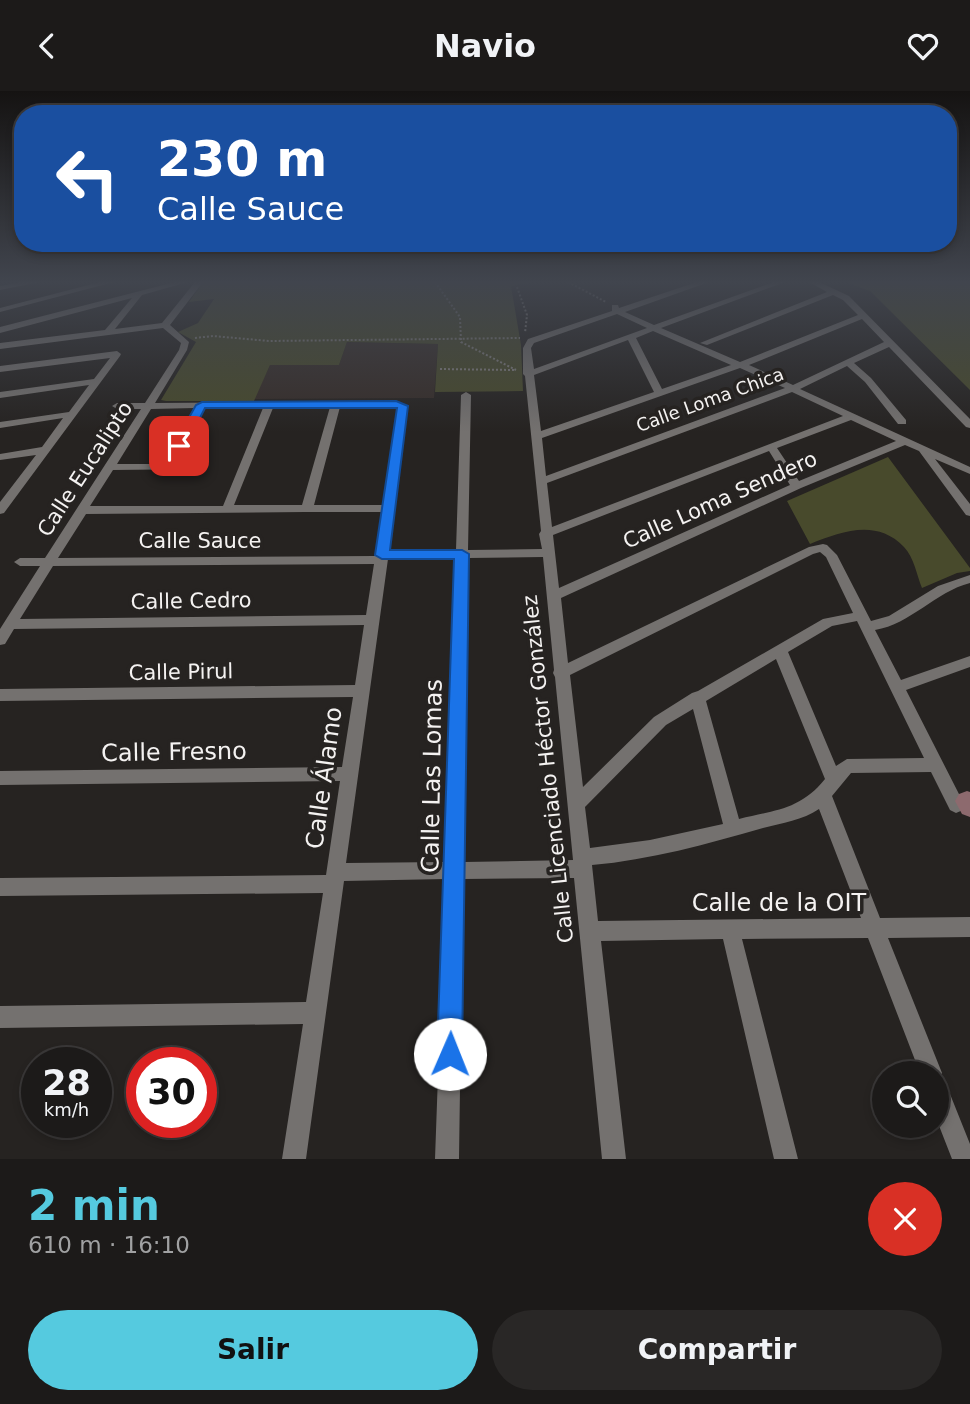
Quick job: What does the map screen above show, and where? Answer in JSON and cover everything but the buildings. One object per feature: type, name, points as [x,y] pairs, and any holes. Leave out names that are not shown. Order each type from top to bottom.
[{"type":"street","points":[[48,339],[54,332]]},
{"type":"street","points":[[0,346],[108,332]]},
{"type":"street","points":[[170,332],[185,342]]},
{"type":"street","name":"Calle Licenciado Héctor González","points":[[556,332],[531,341],[528,345],[528,374],[614,1159]]},
{"type":"street","points":[[528,374],[645,332]]},
{"type":"street","points":[[659,332],[742,366],[970,471]]},
{"type":"street","points":[[679,332],[704,343],[742,366]]},
{"type":"street","points":[[704,343],[732,332]]},
{"type":"street","points":[[535,437],[742,366],[825,332]]},
{"type":"street","points":[[879,332],[970,425]]},
{"type":"street","points":[[631,337],[659,393]]},
{"type":"street","name":"Calle Eucalipto","points":[[0,640],[149,405],[183,350],[185,342]]},
{"type":"street","name":"Calle Loma Chica","points":[[540,482],[792,389],[890,343]]},
{"type":"street","points":[[0,369],[117,354],[0,510]]},
{"type":"street","points":[[849,363],[868,380],[902,422]]},
{"type":"street","points":[[0,395],[97,381]]},
{"type":"street","name":"Calle Las Lomas","points":[[447,1159],[466,395]]},
{"type":"street","points":[[117,406],[336,404],[307,509]]},
{"type":"street","name":"Calle Álamo","points":[[294,1159],[403,410],[401,405],[336,404]]},
{"type":"street","points":[[168,467],[202,405]]},
{"type":"street","points":[[228,509],[270,405]]},
{"type":"street","points":[[0,425],[73,414]]},
{"type":"street","points":[[545,534],[851,417]]},
{"type":"street","name":"Calle Loma Sendero","points":[[552,597],[797,486],[905,441]]},
{"type":"street","points":[[772,447],[797,486]]},
{"type":"street","points":[[0,457],[46,450]]},
{"type":"street","points":[[923,450],[970,512]]},
{"type":"street","points":[[110,467],[202,467]]},
{"type":"street","points":[[82,510],[389,508]]},
{"type":"street","points":[[560,673],[809,551],[821,548],[831,555],[936,765],[966,803]]},
{"type":"street","name":"Calle Sauce","points":[[20,562],[547,553]]},
{"type":"street","points":[[575,806],[660,721],[779,649],[828,622],[864,621],[882,626],[942,588],[970,579]]},
{"type":"street","name":"Calle Cedro","points":[[10,624],[373,620]]},
{"type":"street","points":[[779,649],[874,928],[926,1061]]},
{"type":"street","points":[[897,687],[970,661]]},
{"type":"street","name":"Calle Pirul","points":[[0,695],[362,691]]},
{"type":"street","points":[[697,697],[733,829]]},
{"type":"street","points":[[0,887],[334,878],[581,863],[733,829],[808,807],[847,766],[936,765]]},
{"type":"street","name":"Calle Fresno","points":[[0,779],[349,774]]},
{"type":"street","name":"Calle de la OIT","points":[[589,931],[970,927]]},
{"type":"street","points":[[730,929],[786,1159]]},
{"type":"street","points":[[0,1017],[315,1013]]},
{"type":"street","points":[[949,1120],[964,1159]]},
{"type":"path","points":[[461,332],[461,342]]},
{"type":"path","points":[[185,342],[205,336],[246,341],[461,342],[527,338],[524,332]]},
{"type":"path","points":[[440,369],[516,370],[461,342]]},
{"type":"shaded area","points":[[347,342],[438,344],[434,398],[254,399],[270,365],[339,365]]},
{"type":"green space","points":[[178,332],[519,332],[523,391],[435,392],[438,344],[347,342],[339,365],[270,365],[254,401],[161,400],[196,342]]},
{"type":"green space","points":[[911,332],[970,332],[970,390]]},
{"type":"green space","points":[[888,457],[970,571],[957,573],[922,588],[907,551],[893,538],[882,533],[858,530],[810,544],[787,501]]},
{"type":"route","points":[[179,446],[202,405],[402,406],[382,555],[462,554],[450,1054]]}]
